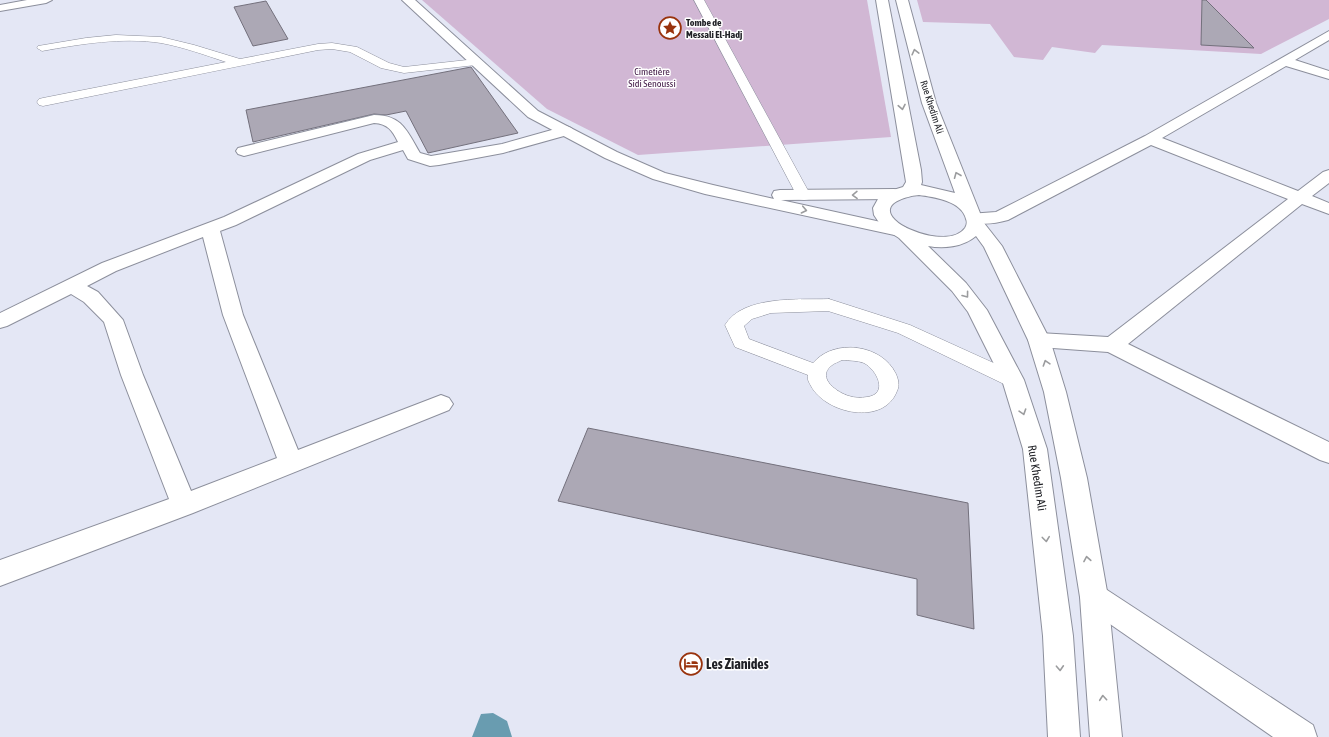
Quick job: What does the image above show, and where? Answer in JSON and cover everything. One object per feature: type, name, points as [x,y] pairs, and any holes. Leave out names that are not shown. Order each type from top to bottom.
[{"type":"street","points":[[0,8],[46,0]]},
{"type":"street","points":[[408,0],[533,114],[611,155],[660,176],[711,190],[903,233],[929,241],[952,241],[969,234],[973,229],[974,217]]},
{"type":"street","points":[[882,0],[914,170],[914,182],[902,192]]},
{"type":"street","name":"Rue Khedim Ali","points":[[902,0],[929,104],[974,217]]},
{"type":"street","points":[[974,217],[991,219],[1002,216],[1150,139],[1329,35]]},
{"type":"street","points":[[1285,61],[1329,75]]},
{"type":"street","points":[[244,151],[374,119],[385,119],[393,122],[414,156],[430,161],[503,148],[566,131]]},
{"type":"street","points":[[1150,139],[1329,209]]},
{"type":"street","points":[[0,321],[109,267],[210,229],[364,157],[407,144]]},
{"type":"street","points":[[1112,345],[1301,198],[1329,174]]},
{"type":"street","points":[[711,190],[804,196],[931,191],[943,194],[959,202],[974,217],[993,246],[1039,340],[1057,400],[1074,478],[1094,597],[1106,737]]},
{"type":"street","name":"Rue Khedim Ali","points":[[902,192],[886,200],[882,207],[883,215],[889,224],[903,233],[960,287],[977,310],[1013,380],[1035,449],[1058,636],[1064,737]]},
{"type":"street","points":[[210,229],[233,315],[291,463]]},
{"type":"street","points":[[71,285],[92,297],[113,320],[132,375],[184,505]]},
{"type":"street","points":[[1039,340],[1112,345],[1329,453]]},
{"type":"street","points":[[0,573],[184,505],[441,404]]},
{"type":"street","points":[[1094,597],[1301,737]]},
{"type":"lane","points":[[698,0],[804,196]]},
{"type":"lane","points":[[42,48],[85,40],[133,38],[160,40],[184,45],[239,62]]},
{"type":"lane","points":[[44,102],[318,47],[332,46],[353,49],[394,69],[418,70],[476,62]]},
{"type":"lane","points":[[816,370],[741,343],[734,325],[746,315],[769,306],[829,304],[904,329],[1013,380]]},
{"type":"green space","name":"Cimetière Sidi Senoussi","points":[[422,0],[867,0],[891,137],[638,155],[547,109]]},
{"type":"green space","points":[[917,0],[1329,0],[1329,19],[1261,54],[1102,45],[1095,53],[1052,47],[1043,60],[1014,57],[990,24],[923,22]]},
{"type":"water","points":[[493,713],[507,721],[512,737],[472,737],[481,714]]},
{"type":"building","points":[[1202,0],[1206,0],[1254,48],[1201,45]]},
{"type":"building","points":[[266,1],[288,39],[253,46],[234,7]]},
{"type":"building","points":[[471,67],[518,133],[428,153],[406,111],[386,115],[374,114],[253,142],[246,110]]},
{"type":"building","points":[[588,428],[968,503],[974,629],[917,615],[917,579],[558,501]]},
{"type":"place","name":"Tombe de Messali El-Hadj","points":[[670,28]]},
{"type":"place","name":"Les Zianides","points":[[691,664]]}]
